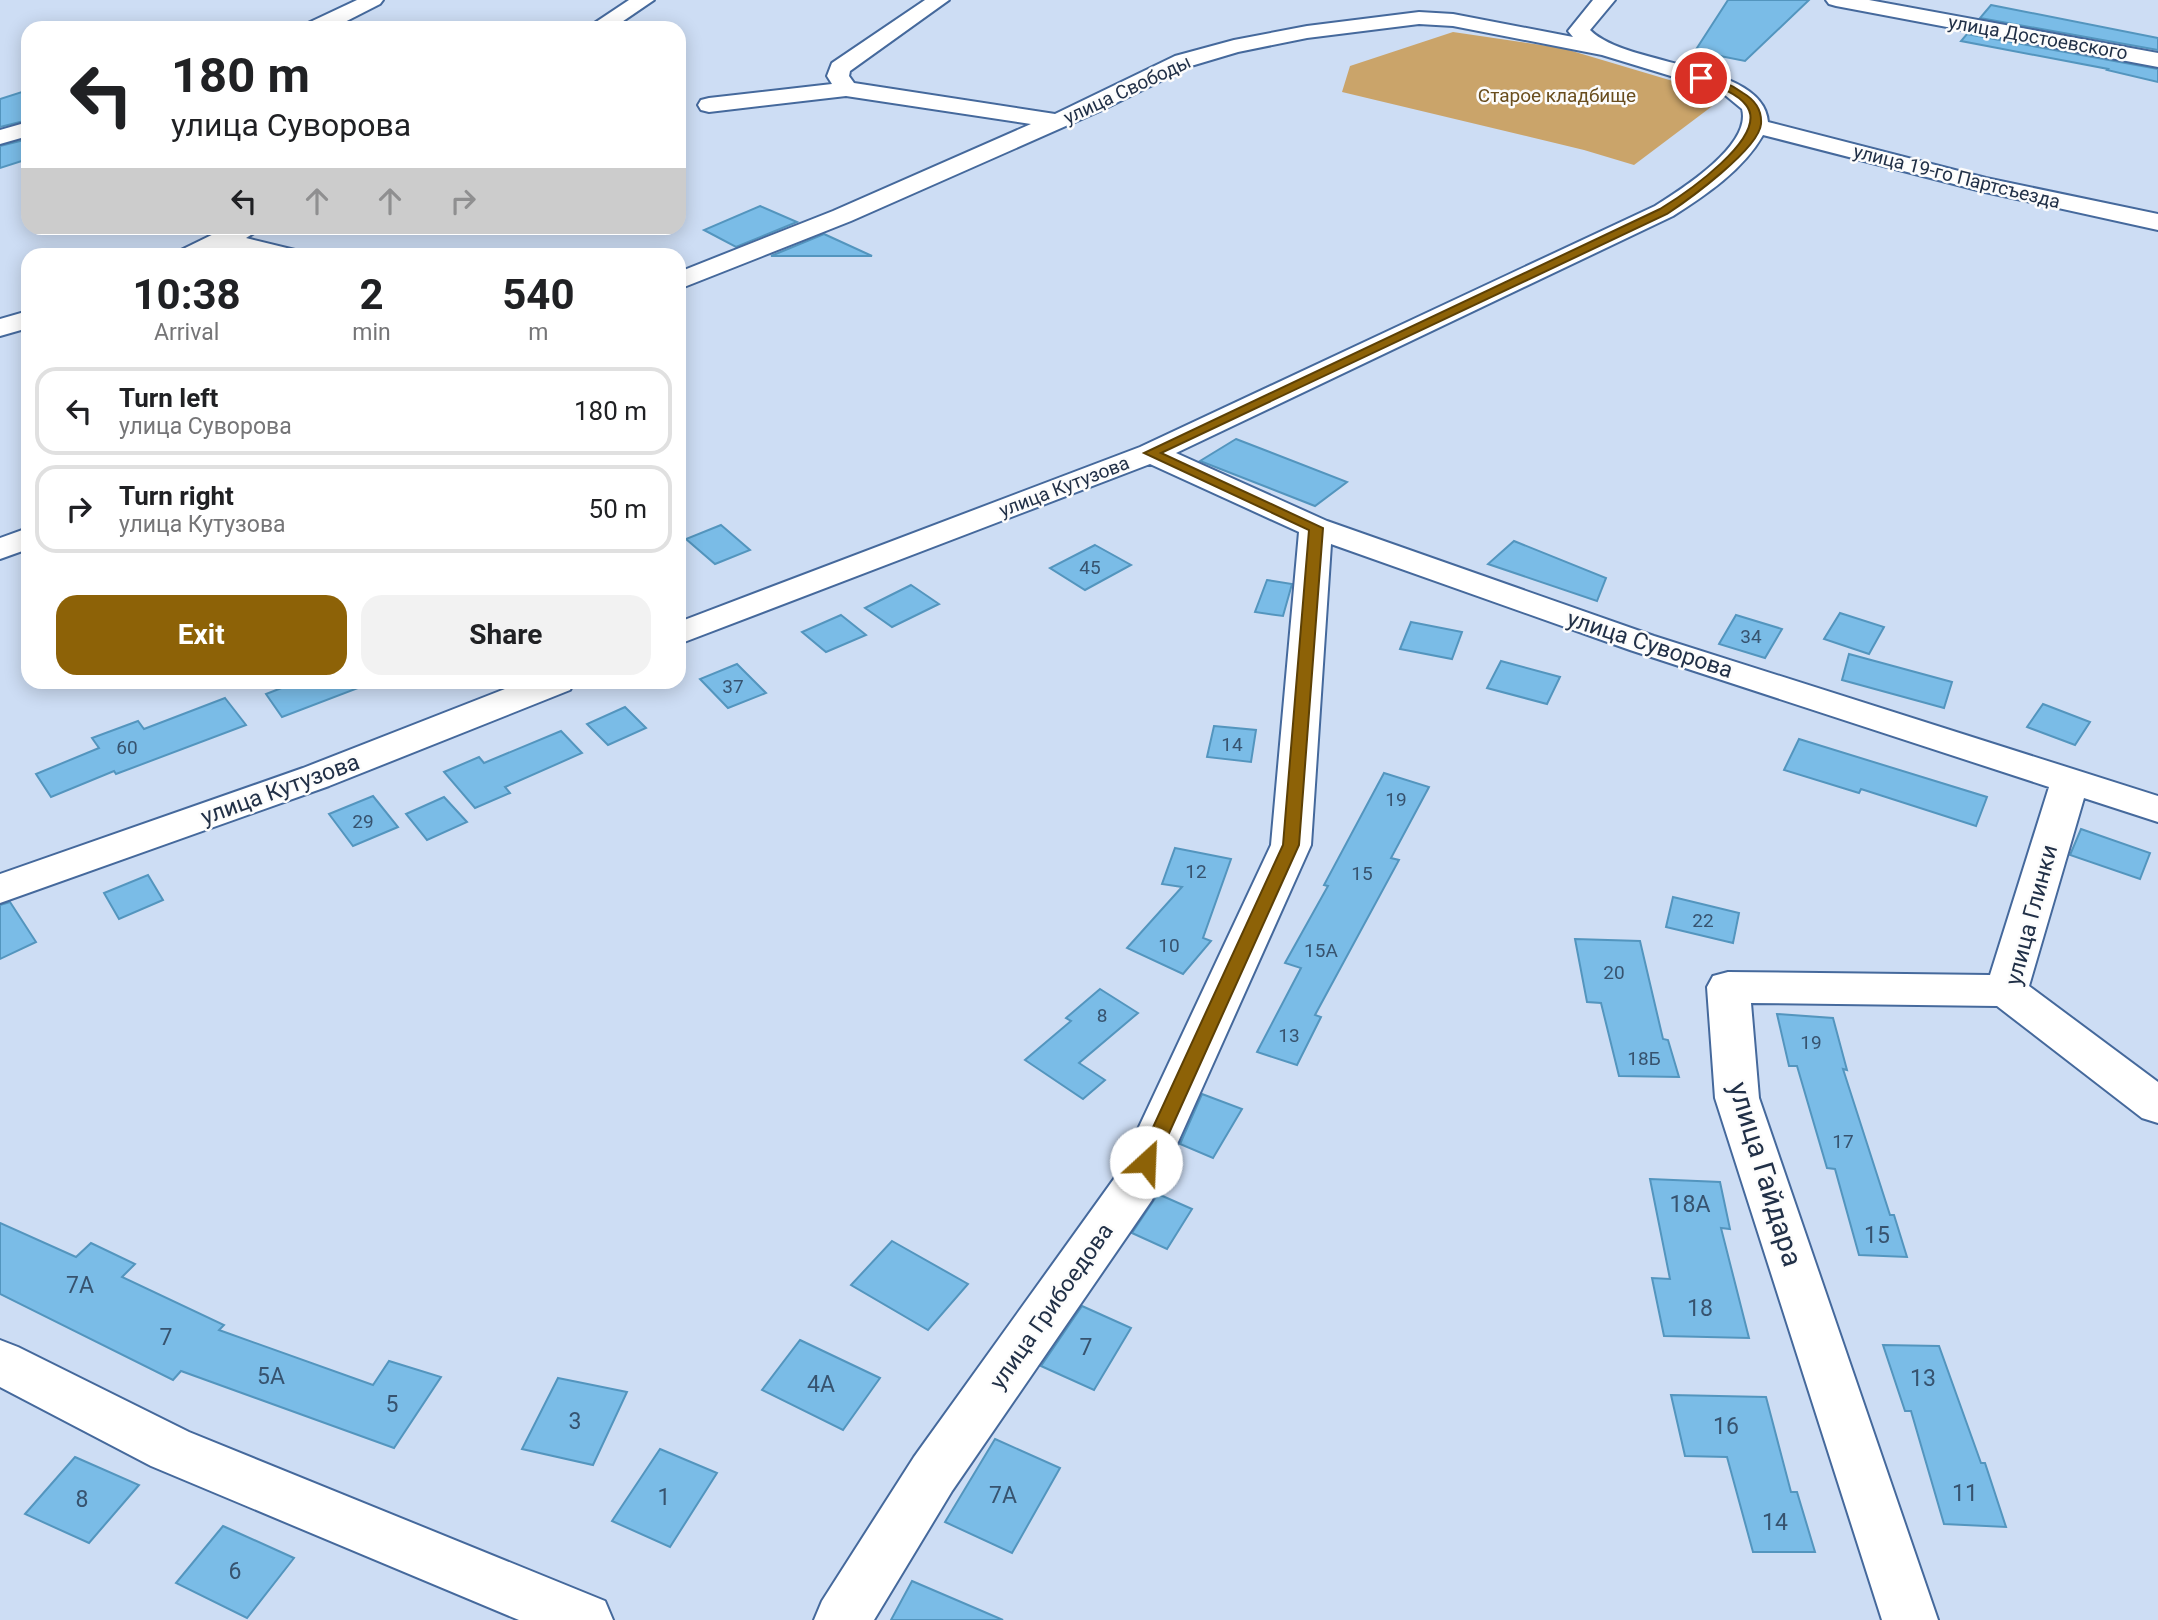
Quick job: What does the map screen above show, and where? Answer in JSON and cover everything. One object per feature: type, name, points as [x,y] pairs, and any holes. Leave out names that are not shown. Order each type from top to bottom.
[{"type":"street","points":[[330,21],[373,0]]},
{"type":"street","points":[[610,21],[644,0]]},
{"type":"street","points":[[846,89],[838,76],[840,68],[939,0]]},
{"type":"street","points":[[1579,31],[1591,13],[1605,0]]},
{"type":"street","name":"улица Достоевского","points":[[1836,0],[2158,60]]},
{"type":"street","name":"улица Свободы","points":[[686,278],[842,216],[1058,121],[1183,61],[1261,40],[1374,22],[1419,18],[1453,20],[1601,49]]},
{"type":"street","points":[[1535,34],[1579,31]]},
{"type":"street","points":[[1579,31],[1583,37],[1601,49],[1733,90],[1753,106],[1756,126]]},
{"type":"street","points":[[709,105],[846,89],[1058,121]]},
{"type":"street","name":"улица 19-го Партсъезда","points":[[1756,126],[1985,186],[2158,222]]},
{"type":"street","name":"улица Кутузова","points":[[686,632],[1151,453],[1664,211],[1693,193],[1745,144],[1756,126]]},
{"type":"street","points":[[0,137],[21,131]]},
{"type":"street","points":[[206,248],[233,235]]},
{"type":"street","points":[[237,235],[267,248]]},
{"type":"street","points":[[0,328],[21,321]]},
{"type":"street","name":"улица Суворова","points":[[1151,453],[1316,528],[1642,643],[2158,809]]},
{"type":"street","name":"улица Грибоедова","points":[[842,1620],[933,1474],[1135,1187],[1291,845],[1316,528]]},
{"type":"street","points":[[0,549],[21,541]]},
{"type":"street","name":"улица Кутузова","points":[[0,889],[316,778],[539,689]]},
{"type":"street","name":"улица Глинки","points":[[2070,780],[2006,991],[2158,1106]]},
{"type":"street","name":"улица Гайдара","points":[[1910,1620],[1737,1098],[1728,987],[2006,991]]},
{"type":"street","points":[[0,1362],[170,1449],[585,1620]]},
{"type":"green space","name":"Старое кладбище","points":[[1453,32],[1562,48],[1703,90],[1719,101],[1634,165],[1584,150],[1342,92],[1350,66]]},
{"type":"building","points":[[1728,0],[1809,0],[1745,61],[1695,51]]},
{"type":"building","points":[[1991,5],[2158,38],[2158,50],[1980,18]]},
{"type":"building","points":[[1967,34],[2158,69],[2158,82],[2108,69],[1961,41]]},
{"type":"building","points":[[21,92],[21,122],[0,127],[0,99]]},
{"type":"building","points":[[21,141],[21,161],[0,168],[0,146]]},
{"type":"building","points":[[760,206],[797,222],[736,247],[704,230]]},
{"type":"building","points":[[824,234],[872,256],[771,256]]},
{"type":"building","points":[[1236,439],[1347,482],[1315,506],[1200,461]]},
{"type":"building","points":[[721,525],[750,550],[715,564],[686,539]]},
{"type":"building","points":[[1514,541],[1606,578],[1597,601],[1488,564]]},
{"type":"building","points":[[1095,545],[1131,565],[1085,590],[1050,568]]},
{"type":"building","points":[[1267,580],[1292,584],[1283,616],[1255,612]]},
{"type":"building","points":[[911,585],[939,604],[892,627],[865,608]]},
{"type":"building","points":[[1840,613],[1884,627],[1869,654],[1824,639]]},
{"type":"building","points":[[841,615],[866,635],[826,652],[802,632]]},
{"type":"building","points":[[1736,615],[1782,629],[1765,658],[1719,644]]},
{"type":"building","points":[[1411,622],[1462,632],[1452,659],[1400,649]]},
{"type":"building","points":[[1849,654],[1952,682],[1944,708],[1842,680]]},
{"type":"building","points":[[1501,661],[1560,677],[1547,704],[1487,688]]},
{"type":"building","points":[[737,664],[766,693],[728,708],[700,679]]},
{"type":"building","points":[[279,689],[356,689],[282,717],[266,694]]},
{"type":"building","points":[[225,698],[246,725],[116,774],[114,771],[51,797],[36,774],[99,748],[92,738],[138,721],[144,729]]},
{"type":"building","points":[[2043,704],[2090,722],[2075,745],[2027,727]]},
{"type":"building","points":[[625,707],[646,728],[608,745],[587,724]]},
{"type":"building","points":[[1214,726],[1256,730],[1251,762],[1207,757]]},
{"type":"building","points":[[561,731],[582,753],[505,787],[510,793],[475,808],[444,772],[479,757],[484,763]]},
{"type":"building","points":[[1799,739],[1987,797],[1976,826],[1861,789],[1859,793],[1784,770]]},
{"type":"building","points":[[1384,773],[1429,787],[1391,858],[1399,860],[1315,1015],[1321,1017],[1297,1065],[1257,1052],[1301,968],[1285,963],[1328,886],[1324,885]]},
{"type":"building","points":[[373,796],[398,827],[353,846],[329,814]]},
{"type":"building","points":[[444,797],[467,822],[427,840],[406,814]]},
{"type":"building","points":[[2081,829],[2150,853],[2140,879],[2070,855]]},
{"type":"building","points":[[1175,848],[1231,859],[1203,938],[1211,941],[1183,974],[1127,948],[1182,887],[1162,884]]},
{"type":"building","points":[[148,875],[163,900],[119,919],[104,893]]},
{"type":"building","points":[[1673,897],[1739,913],[1733,943],[1666,927]]},
{"type":"building","points":[[10,902],[36,942],[0,959],[0,905]]},
{"type":"building","points":[[1575,939],[1640,941],[1663,1039],[1668,1040],[1679,1077],[1619,1076],[1601,1003],[1587,1002]]},
{"type":"building","points":[[1100,989],[1138,1013],[1079,1063],[1105,1080],[1083,1099],[1025,1060],[1071,1021],[1066,1018]]},
{"type":"building","points":[[1777,1014],[1833,1018],[1847,1070],[1843,1069],[1890,1215],[1894,1215],[1907,1257],[1859,1255],[1835,1169],[1827,1168],[1797,1066],[1789,1066]]},
{"type":"building","points":[[1202,1094],[1242,1109],[1213,1158],[1180,1144]]},
{"type":"building","points":[[1650,1179],[1720,1182],[1730,1229],[1721,1228],[1749,1338],[1664,1336],[1652,1278],[1670,1279]]},
{"type":"building","points":[[1158,1194],[1192,1209],[1167,1249],[1132,1233]]},
{"type":"building","points":[[0,1223],[76,1257],[91,1243],[135,1264],[122,1277],[224,1325],[219,1330],[373,1385],[389,1361],[441,1377],[394,1448],[181,1371],[173,1380],[0,1294]]},
{"type":"building","points":[[892,1241],[968,1284],[928,1330],[851,1285]]},
{"type":"building","points":[[1082,1306],[1131,1328],[1094,1390],[1041,1366]]},
{"type":"building","points":[[800,1340],[880,1378],[843,1430],[762,1390]]},
{"type":"building","points":[[1883,1345],[1939,1346],[1981,1463],[1985,1463],[2006,1527],[1944,1524],[1911,1411],[1905,1411]]},
{"type":"building","points":[[558,1378],[627,1392],[593,1465],[522,1449]]},
{"type":"building","points":[[1671,1395],[1766,1397],[1791,1492],[1797,1492],[1815,1552],[1753,1552],[1727,1457],[1685,1456]]},
{"type":"building","points":[[995,1439],[1060,1468],[1012,1553],[945,1522]]},
{"type":"building","points":[[660,1449],[717,1473],[670,1547],[612,1521]]},
{"type":"building","points":[[75,1457],[139,1485],[89,1543],[25,1514]]},
{"type":"building","points":[[223,1526],[294,1558],[247,1618],[176,1583]]},
{"type":"building","points":[[912,1581],[1003,1620],[891,1620]]},
{"type":"route","points":[[1146,1162],[1291,845],[1316,528],[1151,453],[1664,211],[1693,193],[1745,144],[1756,126],[1753,106],[1745,98],[1733,90],[1701,78]]}]
